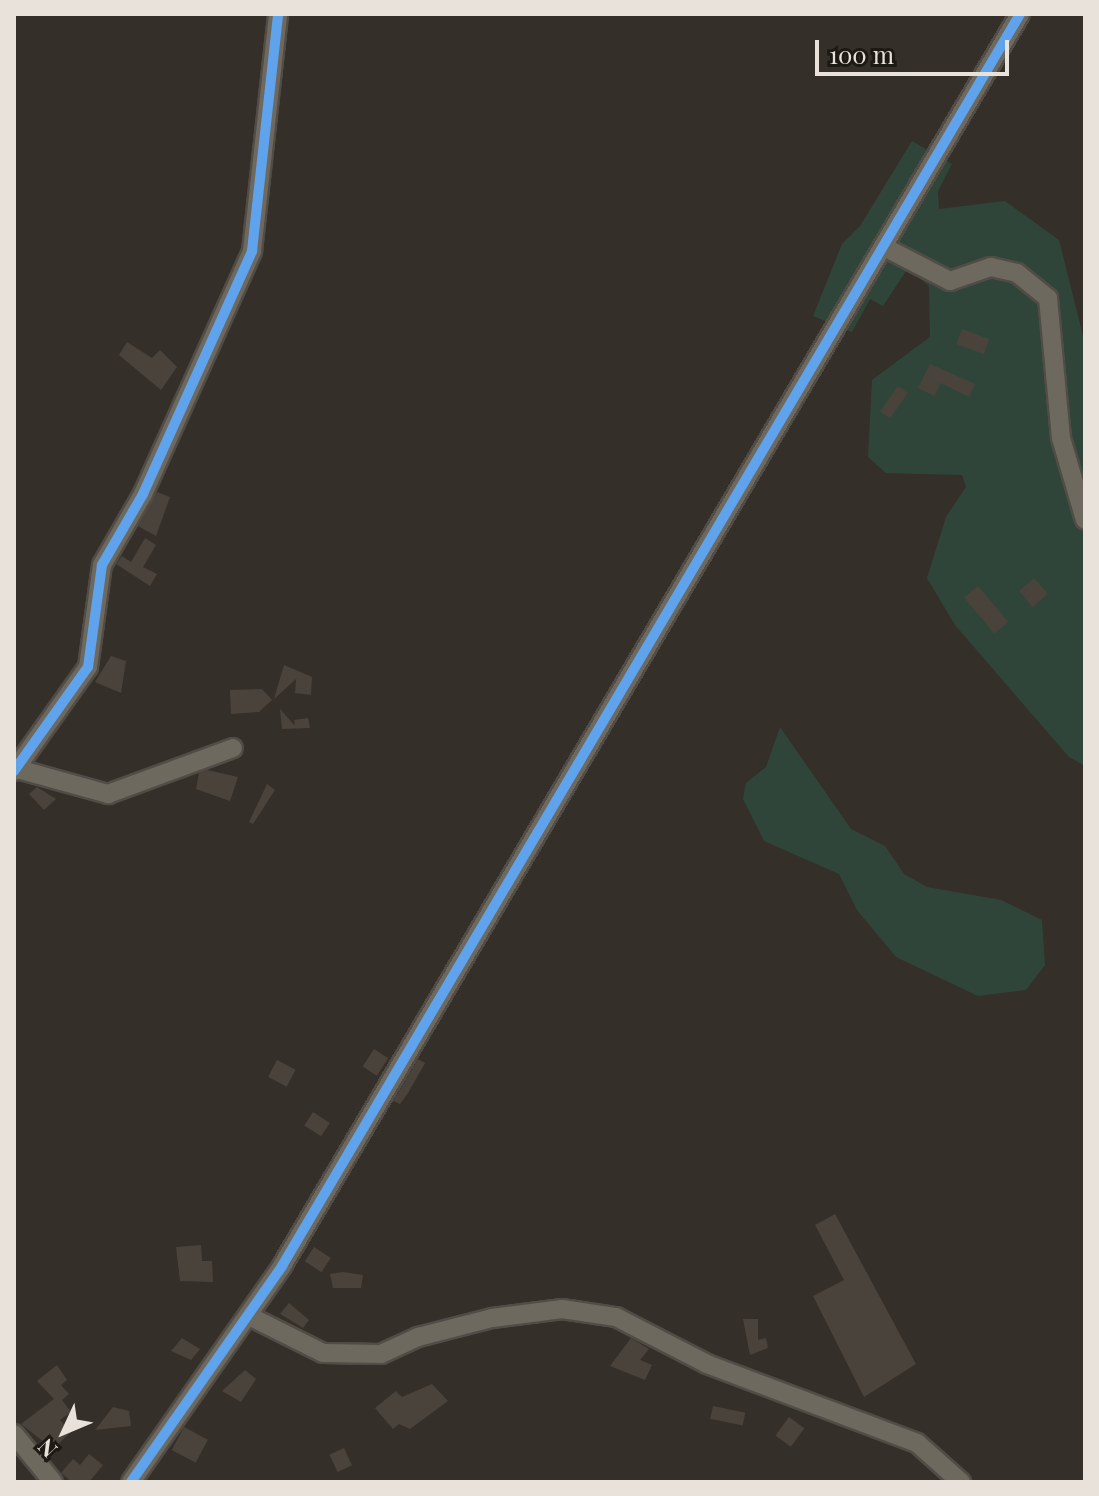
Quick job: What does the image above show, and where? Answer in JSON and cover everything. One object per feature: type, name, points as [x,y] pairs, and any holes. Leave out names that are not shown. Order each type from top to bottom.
[{"type":"street","points":[[233,748],[108,794],[15,770],[88,667],[102,565],[143,494],[252,251],[278,14]]},
{"type":"street","points":[[131,1482],[251,1317],[886,248],[1020,14]]},
{"type":"street","points":[[886,248],[950,281],[991,267],[1017,273],[1048,298],[1061,438],[1085,520]]},
{"type":"street","points":[[251,1317],[323,1353],[381,1354],[418,1337],[492,1318],[562,1309],[616,1317],[707,1364],[917,1443],[961,1482]]},
{"type":"street","points":[[14,1434],[53,1482]]},
{"type":"green space","points":[[912,141],[952,164],[938,191],[939,209],[1005,201],[1059,240],[1085,344],[1085,766],[1069,757],[955,625],[927,578],[946,517],[966,487],[962,475],[886,473],[868,457],[872,380],[930,337],[929,286],[908,268],[883,306],[870,299],[852,332],[813,316],[842,244],[860,226]]},
{"type":"green space","points":[[780,727],[851,829],[885,846],[904,874],[927,887],[1001,900],[1042,920],[1045,965],[1026,990],[978,996],[896,957],[857,910],[839,874],[764,841],[743,799],[746,783],[766,767]]},
{"type":"building","points":[[962,329],[989,339],[984,354],[957,344]]},
{"type":"building","points":[[127,342],[152,358],[160,350],[177,367],[161,390],[119,355]]},
{"type":"building","points":[[930,364],[975,384],[969,397],[941,383],[934,396],[918,388]]},
{"type":"building","points":[[898,386],[908,393],[890,418],[880,411]]},
{"type":"building","points":[[157,492],[170,497],[156,536],[138,526]]},
{"type":"building","points":[[145,538],[156,545],[143,567],[157,574],[150,586],[116,564],[122,556],[131,562]]},
{"type":"building","points":[[1034,578],[1048,594],[1033,607],[1019,591]]},
{"type":"building","points":[[978,586],[1008,622],[994,634],[964,598]]},
{"type":"building","points":[[111,656],[126,661],[121,693],[95,682]]},
{"type":"building","points":[[284,665],[312,677],[311,695],[295,693],[296,679],[274,699]]},
{"type":"building","points":[[262,689],[272,700],[259,712],[231,714],[230,690]]},
{"type":"building","points":[[280,709],[295,726],[294,720],[308,718],[310,728],[282,729]]},
{"type":"building","points":[[207,770],[238,777],[230,801],[196,789],[199,773]]},
{"type":"building","points":[[267,784],[275,790],[253,824],[249,822]]},
{"type":"building","points":[[37,787],[56,799],[44,810],[29,794]]},
{"type":"building","points":[[374,1049],[388,1058],[377,1076],[363,1067]]},
{"type":"building","points":[[418,1059],[425,1063],[408,1093],[400,1104],[393,1101]]},
{"type":"building","points":[[277,1060],[296,1070],[287,1087],[268,1077]]},
{"type":"building","points":[[313,1112],[330,1123],[321,1136],[304,1125]]},
{"type":"building","points":[[835,1214],[916,1364],[864,1397],[813,1296],[844,1280],[815,1225]]},
{"type":"building","points":[[201,1245],[202,1261],[212,1261],[213,1282],[180,1281],[176,1247]]},
{"type":"building","points":[[314,1247],[331,1258],[322,1272],[305,1261]]},
{"type":"building","points":[[330,1274],[363,1275],[361,1288],[333,1288]]},
{"type":"building","points":[[289,1303],[309,1320],[303,1328],[280,1314]]},
{"type":"building","points":[[743,1319],[758,1319],[758,1340],[766,1338],[768,1348],[750,1355]]},
{"type":"building","points":[[182,1338],[200,1349],[191,1360],[171,1351]]},
{"type":"building","points":[[631,1338],[649,1349],[640,1360],[652,1365],[645,1380],[610,1366]]},
{"type":"building","points":[[57,1365],[67,1380],[61,1385],[69,1394],[62,1400],[71,1412],[60,1420],[71,1432],[53,1449],[21,1424],[54,1399],[37,1381]]},
{"type":"building","points":[[245,1370],[256,1379],[241,1402],[222,1391]]},
{"type":"building","points":[[432,1384],[448,1401],[410,1429],[399,1424],[393,1429],[375,1408],[396,1391],[402,1397]]},
{"type":"building","points":[[713,1406],[745,1413],[743,1426],[710,1419]]},
{"type":"building","points":[[113,1407],[129,1411],[131,1426],[95,1430]]},
{"type":"building","points":[[789,1417],[804,1428],[791,1447],[775,1436]]},
{"type":"building","points":[[184,1427],[208,1440],[196,1463],[172,1450]]},
{"type":"building","points":[[344,1448],[352,1465],[338,1472],[329,1455]]},
{"type":"building","points":[[89,1454],[103,1465],[89,1482],[72,1482],[61,1473],[73,1459],[80,1465]]},
{"type":"cycle path","points":[[14,771],[88,667],[102,565],[143,494],[252,251],[278,14]]},
{"type":"cycle path","points":[[131,1482],[282,1266],[1020,14]]}]
